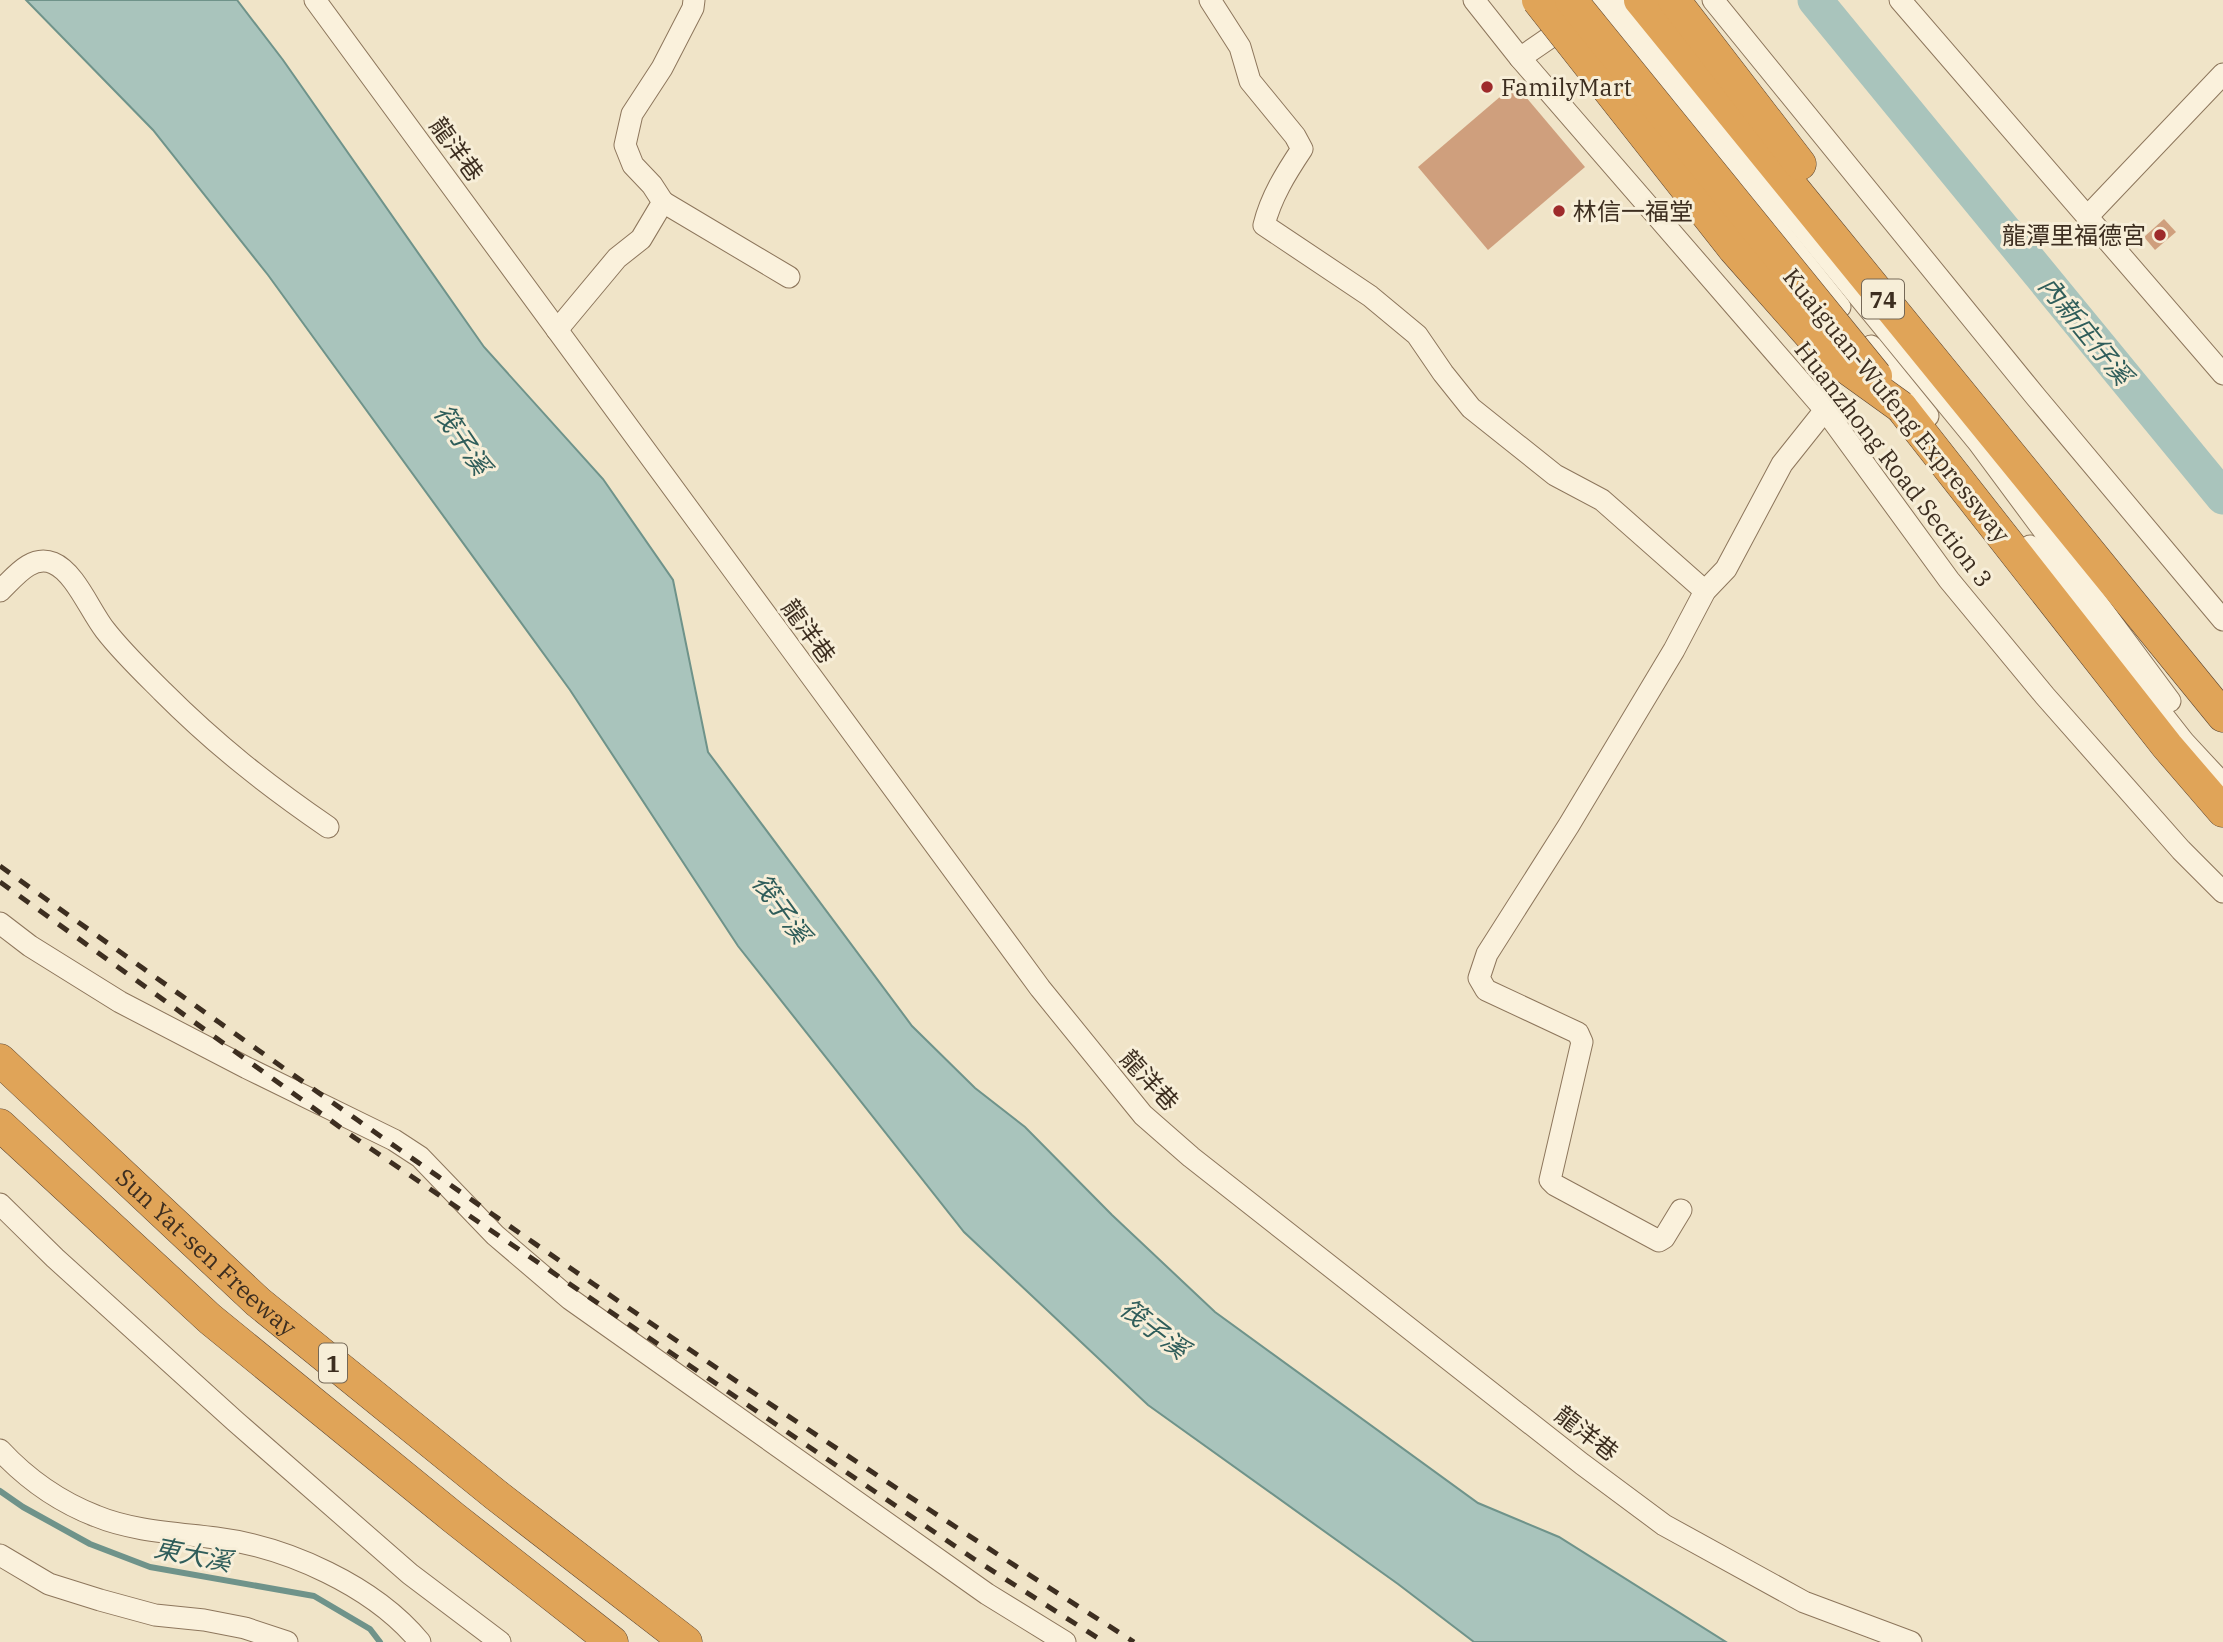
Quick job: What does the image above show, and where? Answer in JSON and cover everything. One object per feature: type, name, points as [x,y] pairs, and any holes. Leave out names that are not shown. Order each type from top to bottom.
[{"type":"highway","points":[[1538,0],[1734,249],[1826,353],[1901,407]]},
{"type":"highway","name":"74","points":[[1640,0],[2223,716]]},
{"type":"highway","points":[[1674,0],[1915,308],[2127,599]]},
{"type":"highway","name":"Kuaiguan-Wufeng Expressway","points":[[1597,1],[1901,407],[2167,746],[2223,811]]},
{"type":"highway","name":"Sun Yat-sen Freeway","points":[[0,1060],[258,1302],[496,1495],[686,1642]]},
{"type":"highway","name":"Sun Yat-sen Freeway","points":[[0,1125],[210,1319],[454,1518],[612,1642]]},
{"type":"street","name":"龍洋巷","points":[[315,0],[1040,988],[1143,1115],[1191,1157],[1582,1464],[1664,1525],[1804,1602],[1911,1642]]},
{"type":"street","points":[[694,0],[693,8],[662,68],[632,114],[625,145],[633,165],[652,185],[663,202],[789,277]]},
{"type":"street","points":[[1210,0],[1240,47],[1250,81],[1295,136],[1302,149],[1278,188],[1264,225],[1370,296],[1417,335],[1471,408],[1556,475],[1602,500],[1705,591]]},
{"type":"street","name":"Huanzhong Road Section 3","points":[[1474,0],[1520,58],[1825,410],[1949,580],[2045,696],[2181,850],[2223,892]]},
{"type":"street","points":[[1713,0],[2036,397],[2223,620]]},
{"type":"street","points":[[1900,0],[2223,374]]},
{"type":"street","points":[[1520,58],[1597,1]]},
{"type":"street","points":[[1597,1],[1978,442],[2192,732],[2223,765]]},
{"type":"street","points":[[1597,1],[2185,742],[2223,784]]},
{"type":"street","points":[[2087,217],[2223,74]]},
{"type":"street","points":[[557,330],[617,258],[641,239],[663,202]]},
{"type":"street","points":[[1681,1210],[1664,1238],[1659,1241],[1550,1180],[1582,1042],[1578,1033],[1486,990],[1479,978],[1487,954],[1569,825],[1674,650],[1705,591],[1726,569],[1782,464],[1825,410]]},
{"type":"street","points":[[0,592],[28,566],[40,560],[51,562],[65,570],[104,629],[170,699],[219,746],[276,791],[328,827]]},
{"type":"street","points":[[0,923],[30,946],[120,1002],[394,1140],[420,1157],[495,1236],[570,1298],[987,1594],[1065,1642]]},
{"type":"street","points":[[0,1204],[55,1258],[235,1421],[410,1574],[500,1642]]},
{"type":"street","points":[[0,1450],[43,1487],[97,1517],[276,1551],[324,1571],[370,1598],[413,1633],[420,1642]]},
{"type":"street","points":[[0,1555],[49,1584],[100,1600],[155,1615],[245,1628],[287,1642]]},
{"type":"water","name":"筏子溪","points":[[26,0],[237,0],[283,60],[484,347],[603,479],[673,580],[708,752],[912,1026],[975,1088],[1025,1127],[1112,1215],[1215,1312],[1478,1503],[1559,1537],[1726,1642],[1474,1642],[1398,1584],[1148,1405],[964,1232],[738,946],[570,690],[268,275],[153,130]]},
{"type":"building","points":[[1515,84],[1585,167],[1488,250],[1418,167]]},
{"type":"building","name":"龍潭里福德宮","points":[[2164,219],[2176,232],[2155,250],[2144,237]]},
{"type":"waterway","name":"內新庄仔溪","points":[[1815,0],[2223,497]]},
{"type":"waterway","name":"東大溪","points":[[0,1491],[23,1507],[90,1544],[150,1567],[314,1596],[370,1629],[380,1642]]},
{"type":"railway","points":[[0,866],[561,1262],[846,1455],[1134,1642]]},
{"type":"railway","points":[[0,882],[355,1138],[974,1559],[1104,1642]]},
{"type":"place","name":"FamilyMart","points":[[1487,87]]},
{"type":"place","name":"林信一福堂","points":[[1559,211]]},
{"type":"place","name":"龍潭里福德宮","points":[[2160,235]]}]
